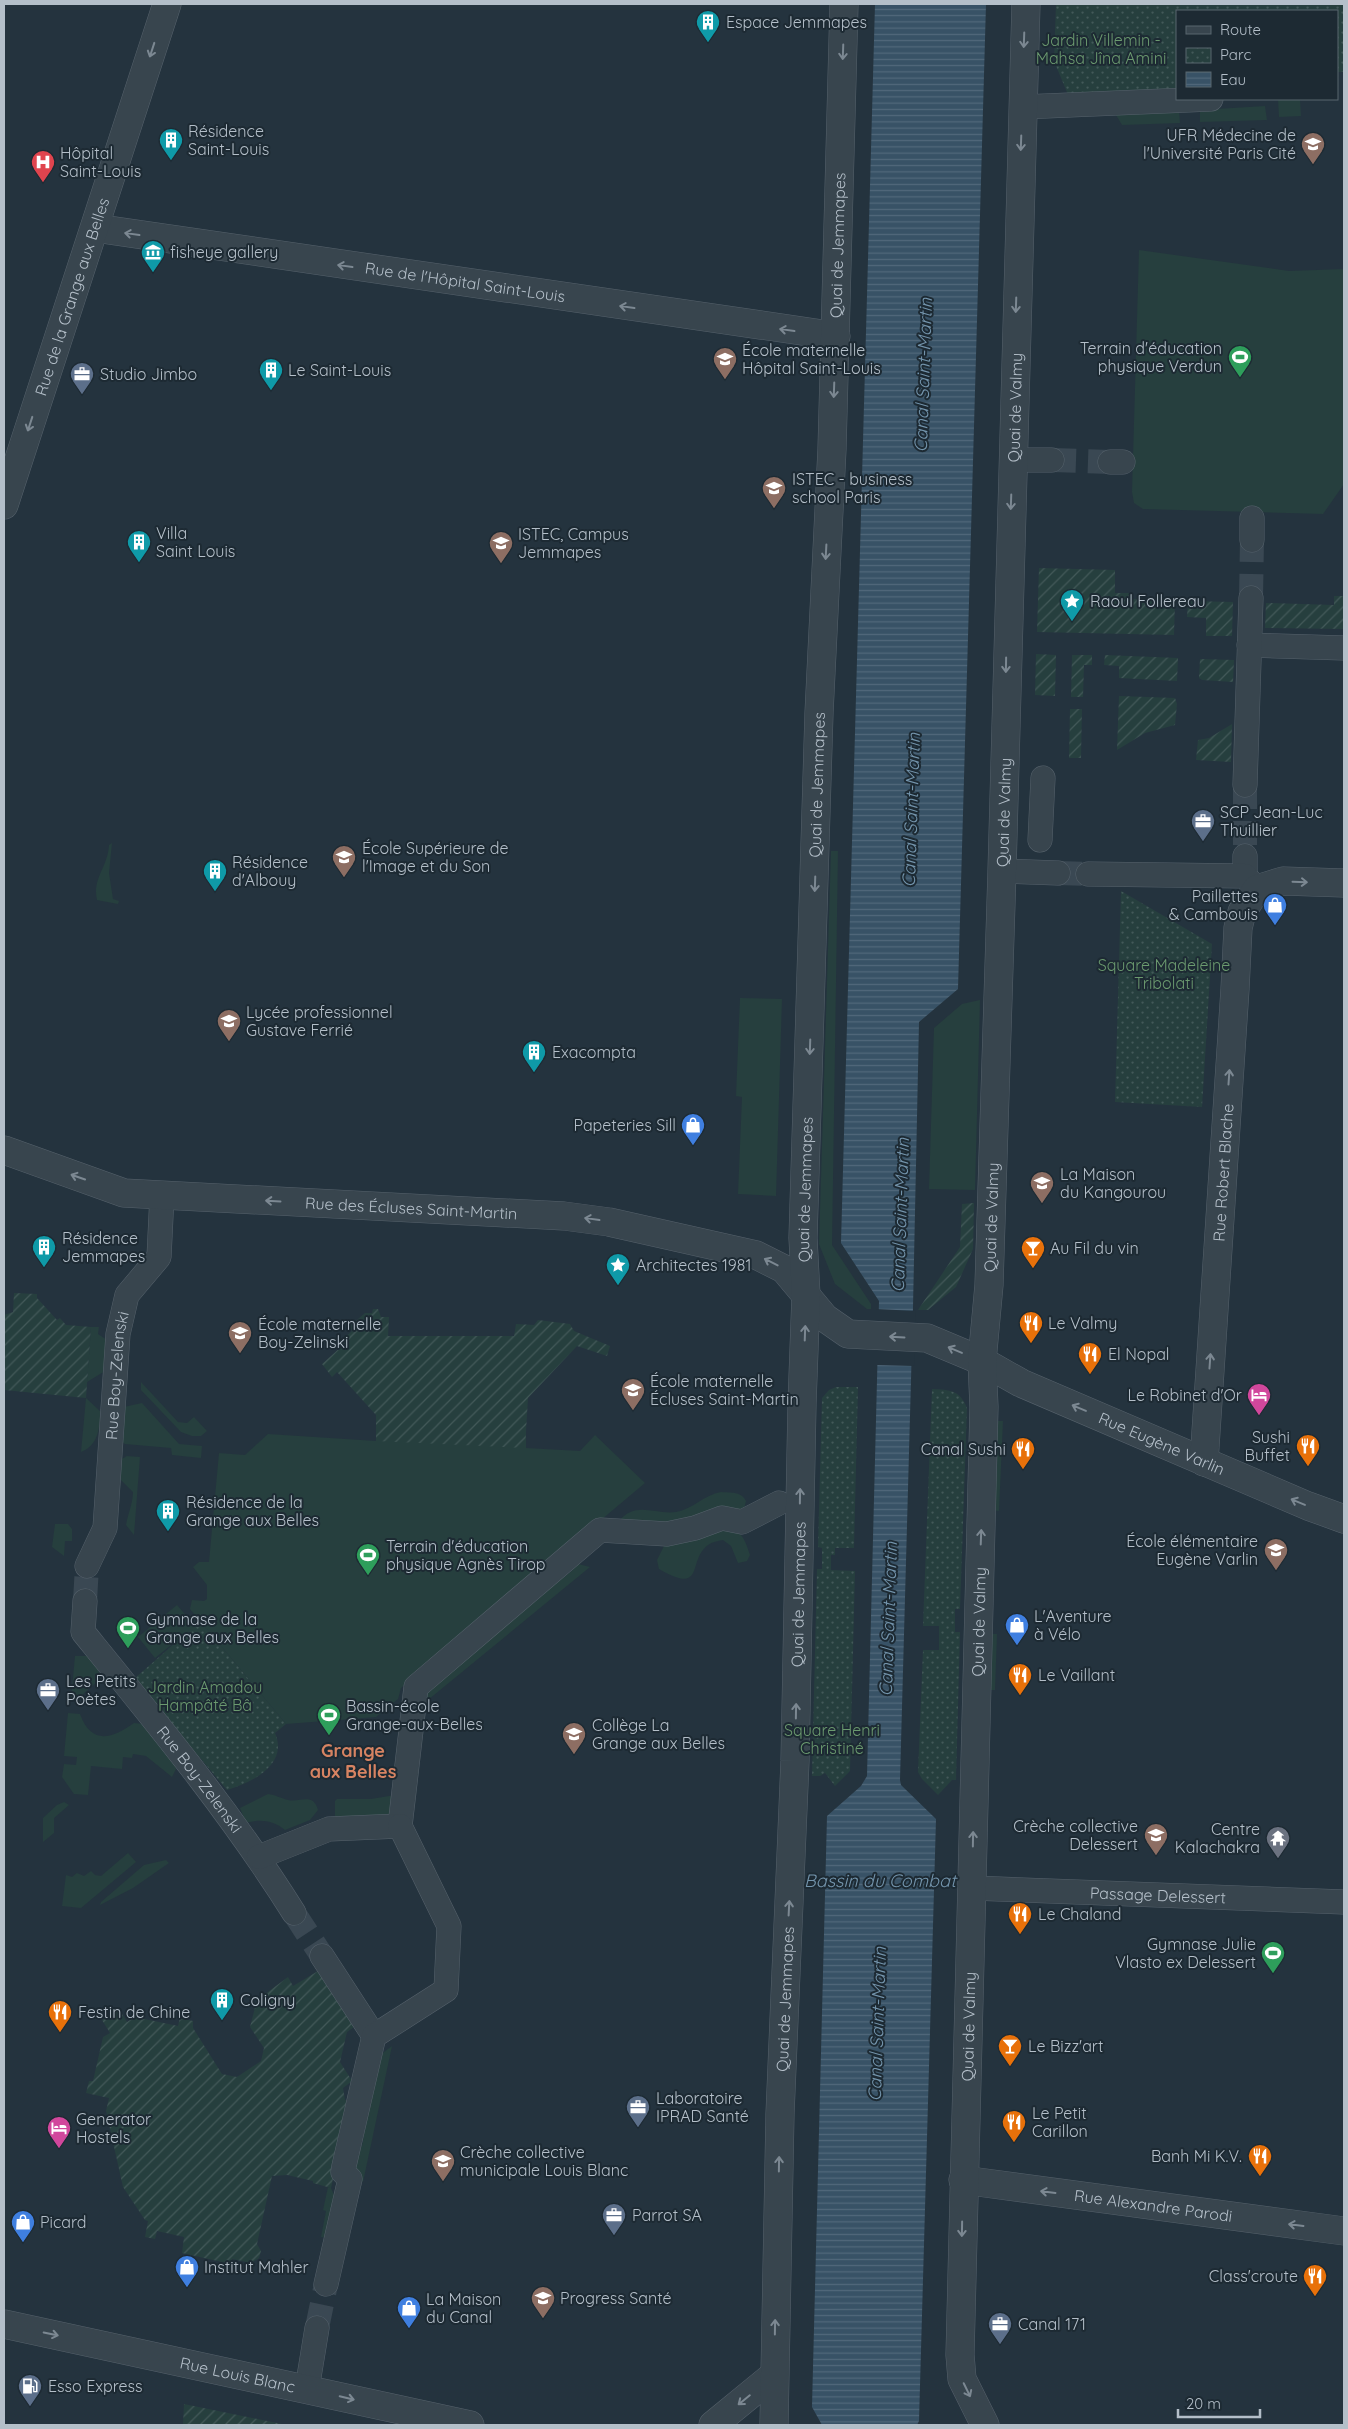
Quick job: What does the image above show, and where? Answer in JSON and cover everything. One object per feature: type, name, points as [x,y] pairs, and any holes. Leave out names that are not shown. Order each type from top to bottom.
[{"type":"street","name":"Rue de la Grange aux Belles","points":[[4,505],[167,4]]},
{"type":"street","name":"Quai de Jemmapes","points":[[774,2425],[780,2114],[795,1761],[806,1295],[803,1238],[819,713],[836,336],[844,4]]},
{"type":"street","name":"Quai de Valmy","points":[[985,2425],[962,2379],[960,2355],[984,1407],[982,1361],[989,1285],[1026,4]]},
{"type":"street","points":[[1022,107],[1187,100]]},
{"type":"street","name":"Rue de l'Hôpital Saint-Louis","points":[[95,228],[836,336]]},
{"type":"street","points":[[1012,460],[1052,460]]},
{"type":"street","points":[[1245,785],[1251,598]]},
{"type":"street","points":[[1250,637],[1344,648]]},
{"type":"street","points":[[1002,870],[1044,859],[1043,778]]},
{"type":"street","points":[[1088,874],[1249,874],[1283,881],[1344,883]]},
{"type":"street","name":"Rue Robert Blache","points":[[1204,1462],[1235,989],[1236,943],[1249,874]]},
{"type":"street","name":"Rue des Écluses Saint-Martin","points":[[4,1150],[124,1193],[564,1216],[609,1222],[756,1254],[784,1269],[826,1318],[848,1334],[866,1335]]},
{"type":"street","name":"Rue Boy-Zelenski","points":[[87,1566],[106,1528],[118,1334],[127,1295],[159,1257],[162,1195]]},
{"type":"street","name":"Rue Eugène Varlin","points":[[866,1335],[927,1338],[982,1361],[1021,1384],[1308,1506],[1344,1519]]},
{"type":"street","points":[[326,2284],[350,2179],[343,2172],[374,2036],[446,1990],[449,1926],[400,1826],[416,1687],[600,1530],[667,1534],[695,1528],[722,1518],[742,1522],[779,1503]]},
{"type":"street","name":"Rue Boy-Zelenski","points":[[85,1601],[84,1632],[259,1857],[294,1913]]},
{"type":"street","points":[[259,1857],[328,1829],[400,1826]]},
{"type":"street","name":"Passage Delessert","points":[[972,1888],[1344,1902]]},
{"type":"street","points":[[322,1956],[374,2036]]},
{"type":"street","name":"Rue Alexandre Parodi","points":[[963,2180],[1344,2231]]},
{"type":"street","name":"Rue Louis Blanc","points":[[4,2324],[470,2425]]},
{"type":"street","points":[[307,2389],[317,2328]]},
{"type":"street","points":[[713,2425],[774,2375]]},
{"type":"green space","name":"Jardin Villemin - Mahsa Jîna Amini","points":[[1056,4],[1344,4],[1344,72],[1338,72],[1338,10],[1176,10],[1176,90],[1069,97],[1054,61]]},
{"type":"green space","points":[[1278,100],[1300,100],[1301,116],[1279,117]]},
{"type":"green space","points":[[1265,106],[1267,120],[1200,122],[1200,110]]},
{"type":"green space","points":[[1179,111],[1180,123],[1122,125],[1116,115]]},
{"type":"green space","name":"Terrain d'éducation physique Verdun","points":[[1139,250],[1289,271],[1344,269],[1344,484],[1323,514],[1143,509],[1134,503],[1132,492]]},
{"type":"green space","points":[[1039,568],[1115,570],[1115,593],[1129,593],[1130,599],[1175,600],[1174,635],[1037,632]]},
{"type":"green space","points":[[1334,596],[1344,596],[1344,629],[1265,628],[1266,603],[1334,605]]},
{"type":"green space","points":[[1188,601],[1233,602],[1232,636],[1206,636],[1206,618],[1187,617]]},
{"type":"green space","points":[[1036,654],[1056,655],[1055,696],[1035,695]]},
{"type":"green space","points":[[1072,655],[1092,655],[1092,665],[1084,665],[1083,697],[1071,697]]},
{"type":"green space","points":[[1105,655],[1178,658],[1177,681],[1119,678],[1119,666],[1104,665]]},
{"type":"green space","points":[[1200,659],[1234,660],[1233,682],[1202,680],[1199,678]]},
{"type":"green space","points":[[1119,696],[1175,698],[1177,704],[1175,725],[1145,733],[1117,750]]},
{"type":"green space","points":[[1070,709],[1082,709],[1081,758],[1069,758]]},
{"type":"green space","points":[[1232,724],[1231,762],[1196,760],[1198,740],[1209,738]]},
{"type":"green space","points":[[112,843],[109,873],[113,899],[119,901],[118,904],[97,900],[96,892],[98,879],[106,860],[109,845]]},
{"type":"green space","points":[[831,851],[838,851],[832,1245],[871,1304],[871,1309],[867,1309],[835,1284],[819,1244]]},
{"type":"green space","name":"Square Madeleine Tribolati","points":[[1121,891],[1212,944],[1202,1107],[1115,1102]]},
{"type":"green space","points":[[740,998],[782,999],[776,1196],[738,1194],[742,1097],[736,1096]]},
{"type":"green space","points":[[980,1000],[975,1190],[929,1189],[934,1028],[962,1004]]},
{"type":"green space","points":[[974,1203],[973,1249],[956,1287],[928,1310],[918,1310],[960,1247],[962,1204]]},
{"type":"green space","points":[[14,1293],[37,1294],[37,1298],[57,1320],[60,1318],[66,1325],[91,1327],[86,1398],[4,1390],[4,1315],[13,1312]]},
{"type":"green space","points":[[373,1309],[378,1309],[381,1317],[389,1317],[388,1336],[514,1336],[516,1324],[534,1325],[538,1320],[570,1324],[574,1331],[610,1346],[607,1356],[577,1346],[528,1398],[525,1448],[376,1441],[376,1415],[337,1372],[332,1377],[322,1364],[341,1347],[342,1340],[352,1331],[349,1327],[365,1313],[372,1313]]},
{"type":"green space","points":[[91,1327],[99,1327],[98,1334],[107,1340],[105,1371],[87,1382]]},
{"type":"green space","points":[[141,1382],[178,1422],[187,1423],[194,1417],[207,1431],[201,1436],[192,1436],[181,1432],[141,1390]]},
{"type":"green space","name":"Square Henri Christiné","points":[[836,1387],[858,1387],[854,1548],[835,1548],[835,1555],[831,1555],[831,1570],[855,1571],[850,1771],[835,1786],[825,1773],[820,1776],[812,1776],[817,1569],[822,1569],[822,1548],[818,1547],[822,1398],[829,1390]]},
{"type":"green space","points":[[932,1389],[958,1394],[967,1408],[960,1609],[955,1609],[955,1632],[960,1632],[956,1780],[952,1780],[938,1795],[922,1779],[918,1772],[923,1650],[939,1650],[939,1626],[923,1626]]},
{"type":"green space","points":[[86,1398],[101,1412],[99,1430],[95,1440],[87,1449],[81,1452]]},
{"type":"green space","points":[[142,1403],[179,1444],[202,1446],[201,1458],[172,1455],[171,1448],[125,1444],[120,1440],[124,1407]]},
{"type":"green space","name":"Terrain d'éducation physique Agnès Tirop","points":[[376,1416],[526,1424],[526,1448],[580,1451],[595,1435],[645,1483],[401,1688],[398,1699],[376,1717],[286,1724],[190,1609],[192,1600],[204,1601],[207,1599],[207,1585],[193,1567],[199,1562],[209,1562],[219,1453],[245,1455],[268,1434],[376,1441]]},
{"type":"green space","points":[[994,1421],[1003,1421],[999,1511],[990,1510]]},
{"type":"green space","points":[[127,1456],[140,1457],[134,1535],[126,1525],[133,1492],[119,1478],[120,1460]]},
{"type":"green space","points":[[721,1492],[735,1493],[744,1498],[746,1501],[744,1509],[664,1525],[618,1522],[625,1515],[638,1510],[676,1512]]},
{"type":"green space","points":[[55,1524],[68,1524],[72,1529],[72,1541],[65,1541],[64,1556],[52,1547]]},
{"type":"green space","points":[[715,1526],[735,1530],[739,1533],[745,1541],[750,1555],[747,1561],[738,1563],[731,1546],[723,1540],[710,1544],[702,1551],[690,1577],[684,1579],[659,1569],[657,1560],[665,1544]]},
{"type":"green space","points":[[574,1563],[590,1567],[423,1704],[423,1691],[507,1620],[512,1621],[543,1595],[558,1577],[563,1578],[573,1570]]},
{"type":"green space","points":[[177,1605],[195,1626],[155,1658],[138,1637]]},
{"type":"green space","name":"Jardin Amadou Hampâté Bâ","points":[[200,1621],[286,1724],[275,1733],[278,1744],[277,1754],[265,1771],[247,1783],[227,1790],[134,1679]]},
{"type":"green space","points":[[988,1634],[997,1634],[995,1690],[986,1690]]},
{"type":"green space","points":[[75,1656],[87,1656],[99,1671],[98,1681],[84,1693],[81,1699],[71,1699]]},
{"type":"green space","points":[[68,1713],[80,1714],[90,1731],[96,1735],[103,1736],[118,1733],[134,1723],[144,1724],[173,1756],[176,1769],[172,1777],[146,1756],[133,1754],[132,1758],[123,1757],[122,1769],[91,1766],[88,1795],[74,1794],[62,1777],[64,1764],[76,1765],[77,1757],[64,1756]]},
{"type":"green space","points":[[268,1794],[293,1801],[306,1799],[313,1801],[318,1810],[310,1820],[285,1830],[276,1824],[266,1821],[246,1823],[240,1808]]},
{"type":"green space","points":[[396,1796],[392,1813],[349,1824],[340,1823],[335,1816],[335,1801],[337,1799],[371,1799]]},
{"type":"green space","points":[[64,1802],[69,1805],[54,1818],[54,1833],[43,1842],[43,1818],[57,1805]]},
{"type":"green space","points":[[128,1853],[136,1862],[81,1908],[62,1906],[66,1875],[72,1877],[77,1873],[84,1876],[91,1871],[95,1875],[101,1876]]},
{"type":"green space","points":[[166,1860],[169,1863],[133,1888],[100,1905],[101,1902],[144,1865]]},
{"type":"green space","points":[[318,1971],[354,2027],[347,2032],[340,2062],[354,2084],[351,2082],[343,2088],[345,2100],[350,2102],[331,2188],[313,2183],[313,2181],[287,2175],[272,2176],[257,2244],[261,2251],[259,2258],[251,2263],[232,2259],[231,2264],[182,2253],[184,2237],[157,2231],[155,2239],[145,2237],[148,2221],[145,2220],[123,2187],[106,2111],[109,2098],[86,2093],[89,2081],[93,2081],[103,2037],[110,2033],[102,2020],[119,2009],[127,2022],[135,2017],[178,2026],[180,2018],[193,2021],[193,2028],[222,2074],[237,2077],[261,2061],[264,2048],[250,2027],[257,2000],[288,1977],[293,1986]]},
{"type":"green space","points":[[392,2046],[363,2182],[352,2170],[357,2149],[362,2146],[364,2135],[361,2129],[376,2058]]},
{"type":"green space","points":[[328,2187],[331,2188],[334,2195],[326,2238],[321,2237],[326,2211],[323,2210]]},
{"type":"green space","points":[[184,2404],[287,2425],[183,2425]]},
{"type":"water","points":[[875,4],[986,4],[958,989],[919,1022],[900,1780],[901,1785],[936,1819],[919,2421],[917,2425],[822,2425],[812,2407],[827,1816],[861,1786],[867,1776],[879,1301],[841,1243]]},
{"type":"pier","points":[[876,1309],[916,1311],[914,1366],[876,1365]]},
{"type":"tunnel","points":[[1052,460],[1110,462]]},
{"type":"tunnel","points":[[1251,598],[1252,540]]},
{"type":"tunnel","points":[[1245,785],[1245,856]]},
{"type":"tunnel","points":[[1058,873],[1088,874]]},
{"type":"tunnel","points":[[85,1601],[87,1566]]},
{"type":"tunnel","points":[[294,1913],[322,1956]]},
{"type":"tunnel","points":[[317,2328],[326,2284]]},
{"type":"place","name":"Espace Jemmapes","points":[[708,43]]},
{"type":"place","name":"Résidence Saint-Louis","points":[[171,161]]},
{"type":"place","name":"UFR Médecine de l'Université Paris Cité","points":[[1313,165]]},
{"type":"place","name":"Hôpital Saint-Louis","points":[[43,183]]},
{"type":"place","name":"fisheye gallery","points":[[153,273]]},
{"type":"place","name":"Terrain d'éducation physique Verdun","points":[[1240,378]]},
{"type":"place","name":"École maternelle Hôpital Saint-Louis","points":[[725,380]]},
{"type":"place","name":"Le Saint-Louis","points":[[271,391]]},
{"type":"place","name":"Studio Jimbo","points":[[82,395]]},
{"type":"place","name":"ISTEC - business school Paris","points":[[774,509]]},
{"type":"place","name":"Villa Saint Louis","points":[[139,563]]},
{"type":"place","name":"ISTEC, Campus Jemmapes","points":[[501,564]]},
{"type":"place","name":"Raoul Follereau","points":[[1072,622]]},
{"type":"place","name":"SCP Jean-Luc Thuillier","points":[[1203,842]]},
{"type":"place","name":"École Supérieure de l'Image et du Son","points":[[344,878]]},
{"type":"place","name":"Résidence d'Albouy","points":[[215,892]]},
{"type":"place","name":"Paillettes & Cambouis","points":[[1275,926]]},
{"type":"place","name":"Lycée professionnel Gustave Ferrié","points":[[229,1042]]},
{"type":"place","name":"Exacompta","points":[[534,1073]]},
{"type":"place","name":"Papeteries Sill","points":[[693,1146]]},
{"type":"place","name":"La Maison du Kangourou","points":[[1042,1204]]},
{"type":"place","name":"Résidence Jemmapes","points":[[44,1268]]},
{"type":"place","name":"Au Fil du vin","points":[[1033,1269]]},
{"type":"place","name":"Architectes 1981","points":[[618,1286]]},
{"type":"place","name":"Le Valmy","points":[[1031,1344]]},
{"type":"place","name":"École maternelle Boy-Zelinski","points":[[240,1354]]},
{"type":"place","name":"El Nopal","points":[[1090,1375]]},
{"type":"place","name":"École maternelle Écluses Saint-Martin","points":[[633,1411]]},
{"type":"place","name":"Le Robinet d'Or","points":[[1259,1416]]},
{"type":"place","name":"Sushi Buffet","points":[[1308,1467]]},
{"type":"place","name":"Canal Sushi","points":[[1023,1470]]},
{"type":"place","name":"Résidence de la Grange aux Belles","points":[[168,1532]]},
{"type":"place","name":"École élémentaire Eugène Varlin","points":[[1276,1571]]},
{"type":"place","name":"Terrain d'éducation physique Agnès Tirop","points":[[368,1576]]},
{"type":"place","name":"L'Aventure à Vélo","points":[[1017,1646]]},
{"type":"place","name":"Gymnase de la Grange aux Belles","points":[[128,1649]]},
{"type":"place","name":"Le Vaillant","points":[[1020,1696]]},
{"type":"place","name":"Les Petits Poètes","points":[[48,1711]]},
{"type":"place","name":"Bassin-école Grange-aux-Belles","points":[[329,1736]]},
{"type":"place","name":"Collège La Grange aux Belles","points":[[574,1755]]},
{"type":"place","name":"Crèche collective Delessert","points":[[1156,1856]]},
{"type":"place","name":"Centre Kalachakra","points":[[1278,1859]]},
{"type":"place","name":"Le Chaland","points":[[1020,1935]]},
{"type":"place","name":"Gymnase Julie Vlasto ex Delessert","points":[[1273,1974]]},
{"type":"place","name":"Coligny","points":[[222,2021]]},
{"type":"place","name":"Festin de Chine","points":[[60,2033]]},
{"type":"place","name":"Le Bizz'art","points":[[1010,2067]]},
{"type":"place","name":"Laboratoire IPRAD Santé","points":[[638,2128]]},
{"type":"place","name":"Le Petit Carillon","points":[[1014,2143]]},
{"type":"place","name":"Generator Hostels","points":[[59,2149]]},
{"type":"place","name":"Banh Mi K.V.","points":[[1260,2177]]},
{"type":"place","name":"Crèche collective municipale Louis Blanc","points":[[443,2182]]},
{"type":"place","name":"Parrot SA","points":[[614,2236]]},
{"type":"place","name":"Picard","points":[[23,2243]]},
{"type":"place","name":"Institut Mahler","points":[[187,2288]]},
{"type":"place","name":"Class'croute","points":[[1315,2297]]},
{"type":"place","name":"Progress Santé","points":[[543,2319]]},
{"type":"place","name":"La Maison du Canal","points":[[409,2329]]},
{"type":"place","name":"Canal 171","points":[[1000,2345]]},
{"type":"place","name":"Esso Express","points":[[30,2407]]},
{"type":"district","name":"Grange aux Belles","points":[[353,1760]]},
{"type":"water label","name":"Canal Saint-Martin","points":[[923,375]]},
{"type":"water label","name":"Canal Saint-Martin","points":[[911,810]]},
{"type":"water label","name":"Canal Saint-Martin","points":[[900,1215]]},
{"type":"water label","name":"Canal Saint-Martin","points":[[888,1619]]},
{"type":"water label","name":"Bassin du Combat","points":[[880,1880]]},
{"type":"water label","name":"Canal Saint-Martin","points":[[877,2024]]}]
